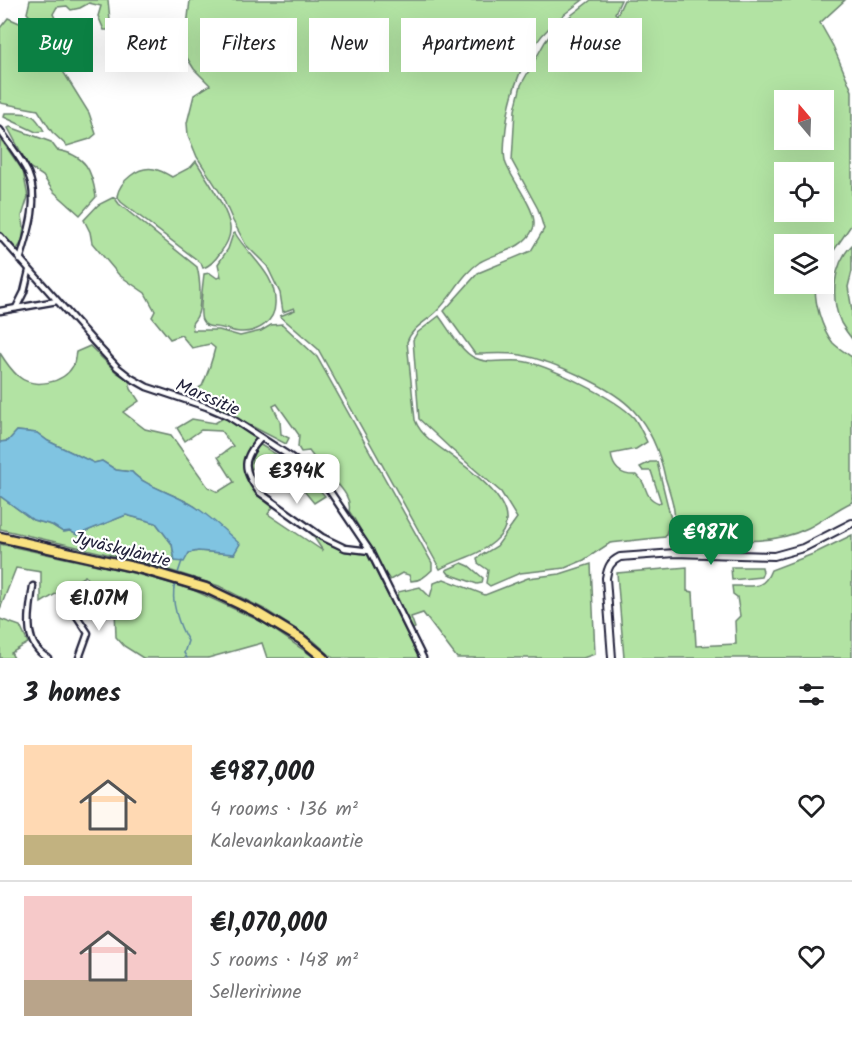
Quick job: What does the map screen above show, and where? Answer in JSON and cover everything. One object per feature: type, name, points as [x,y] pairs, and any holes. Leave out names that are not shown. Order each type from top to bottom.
[{"type":"highway","name":"Jyväskyläntie","points":[[0,537],[142,569],[206,588],[256,612],[302,639],[324,658]]},
{"type":"street","points":[[0,130],[26,169],[31,183],[31,220],[20,260]]},
{"type":"street","name":"Marssitie","points":[[0,236],[105,354],[131,378],[147,387],[217,411],[261,438],[316,477],[329,490],[370,551],[423,658]]},
{"type":"street","points":[[16,308],[24,292],[29,271]]},
{"type":"street","points":[[0,311],[57,301]]},
{"type":"street","points":[[261,438],[247,456],[245,465],[252,483],[259,492],[322,537],[345,548],[370,551]]},
{"type":"street","points":[[612,658],[606,578],[612,561],[620,557],[675,553],[774,556],[803,548],[852,523]]},
{"type":"street","points":[[33,586],[28,627],[30,637],[40,654],[48,658]]},
{"type":"street","points":[[74,612],[88,633],[79,658]]},
{"type":"green space","points":[[30,0],[108,0],[110,18],[105,18],[104,30],[98,16],[101,6],[89,3],[71,10],[67,6],[57,7],[53,14],[55,18],[32,18],[27,13]]},
{"type":"green space","points":[[190,0],[583,0],[560,18],[548,18],[548,29],[536,43],[536,18],[401,18],[401,72],[520,72],[508,114],[504,151],[509,171],[533,215],[533,229],[529,236],[517,246],[480,262],[474,267],[438,310],[416,328],[407,342],[415,420],[418,426],[429,439],[486,484],[498,499],[505,513],[505,528],[494,542],[481,551],[440,569],[318,349],[280,316],[295,310],[294,308],[283,312],[280,293],[267,266],[246,245],[221,194],[197,157],[188,135],[187,123],[194,95],[210,85],[188,59]]},
{"type":"green space","points":[[591,0],[621,0],[615,13],[617,15],[624,0],[845,0],[820,23],[833,46],[852,91],[852,224],[834,250],[834,234],[774,234],[774,294],[815,294],[825,330],[833,343],[852,357],[852,502],[808,528],[776,538],[743,541],[676,535],[673,530],[675,517],[673,503],[660,459],[650,434],[634,411],[597,384],[549,363],[515,354],[475,354],[444,311],[478,273],[531,251],[544,229],[538,209],[512,161],[515,110],[521,85],[528,72],[536,72],[536,58],[548,38],[548,72],[642,72],[642,18],[568,18]]},
{"type":"green space","points":[[8,18],[18,22],[18,72],[63,72],[89,113],[96,134],[90,139],[67,146],[52,132],[38,110],[0,103],[0,28]]},
{"type":"green space","points":[[5,113],[29,114],[36,119],[44,131],[36,132],[4,117]]},
{"type":"green space","points":[[8,128],[51,142],[57,150],[75,156],[86,165],[96,197],[80,215],[53,191],[43,176],[29,167]]},
{"type":"green space","points":[[0,138],[23,171],[28,197],[22,216],[24,227],[22,242],[16,251],[0,232]]},
{"type":"green space","points":[[196,161],[221,203],[230,227],[229,238],[217,258],[203,268],[201,263],[121,202],[117,196],[122,185],[136,172],[154,169],[172,177],[191,167]]},
{"type":"green space","points":[[114,197],[119,204],[197,267],[200,299],[199,311],[192,324],[193,330],[219,330],[240,336],[261,331],[271,325],[282,324],[317,357],[432,563],[432,570],[420,579],[411,581],[409,575],[402,573],[390,580],[349,511],[349,501],[344,492],[331,476],[327,479],[315,467],[318,463],[309,451],[301,452],[298,447],[299,435],[277,404],[273,406],[280,421],[281,434],[289,438],[286,444],[217,408],[219,400],[197,392],[197,389],[202,386],[215,348],[210,344],[192,348],[181,335],[170,339],[152,317],[155,311],[145,293],[119,275],[92,243],[84,220],[98,205]]},
{"type":"green space","points":[[235,233],[267,274],[274,293],[275,304],[272,316],[264,325],[253,331],[235,332],[208,326],[201,317],[204,274],[210,273],[217,278],[221,277],[218,264]]},
{"type":"green space","points":[[852,245],[852,271],[848,287],[852,310],[852,339],[841,323],[835,303],[835,282],[841,262]]},
{"type":"green space","points":[[439,316],[460,346],[475,358],[486,361],[520,361],[546,368],[613,401],[634,418],[647,442],[636,449],[611,454],[612,459],[616,468],[623,473],[637,475],[650,497],[659,503],[661,502],[651,471],[643,471],[640,467],[650,462],[657,462],[671,519],[665,537],[610,543],[584,560],[565,568],[520,573],[490,586],[486,583],[488,570],[478,563],[477,558],[497,546],[517,518],[501,492],[419,419],[413,340],[417,333]]},
{"type":"green space","points":[[90,346],[116,372],[129,380],[131,389],[139,401],[123,412],[145,429],[171,435],[208,487],[218,492],[234,482],[218,457],[233,446],[221,431],[201,430],[185,441],[177,428],[192,419],[215,423],[225,417],[258,438],[246,454],[244,465],[252,486],[273,507],[268,514],[323,551],[309,530],[346,552],[367,554],[419,658],[333,658],[313,640],[264,609],[219,586],[150,564],[0,529],[0,496],[33,520],[77,535],[126,515],[156,523],[172,544],[175,561],[182,561],[189,553],[198,551],[234,554],[199,510],[144,481],[132,472],[116,470],[102,461],[94,463],[48,441],[37,433],[17,431],[8,441],[0,442],[0,353],[18,376],[24,380],[47,383],[55,381],[68,372],[75,361],[76,352]]},
{"type":"green space","points":[[259,444],[302,470],[325,496],[314,503],[290,474],[279,479],[264,460],[249,471],[250,457]]},
{"type":"green space","points":[[852,535],[852,658],[624,658],[617,573],[687,567],[687,591],[693,592],[696,646],[736,644],[735,621],[740,616],[737,597],[733,594],[732,586],[756,586],[768,577],[771,570],[813,554]]},
{"type":"green space","points":[[0,544],[125,571],[189,588],[264,623],[315,658],[267,658],[262,643],[208,658],[143,658],[124,646],[116,637],[115,608],[85,576],[41,603],[41,572],[16,568],[0,609]]},
{"type":"green space","points":[[462,563],[483,578],[482,583],[477,584],[449,574],[446,570]]},
{"type":"green space","points":[[591,564],[595,654],[583,658],[457,658],[423,613],[411,617],[415,628],[411,630],[397,597],[398,592],[420,587],[430,597],[434,583],[444,579],[485,595],[528,578],[560,574]]},
{"type":"green space","points":[[731,567],[762,567],[763,572],[761,577],[732,580]]},
{"type":"green space","points":[[0,619],[20,626],[28,643],[11,653],[14,658],[0,658]]},
{"type":"water","points":[[17,431],[37,433],[48,441],[94,463],[102,461],[116,470],[132,472],[144,481],[197,508],[240,544],[234,554],[198,551],[189,553],[184,562],[175,561],[172,544],[156,523],[126,515],[77,535],[33,520],[0,496],[0,442],[8,441]]},
{"type":"waterway","points":[[177,576],[182,561]]},
{"type":"waterway","points":[[175,583],[175,605],[181,628],[188,641],[184,653],[187,658]]}]
